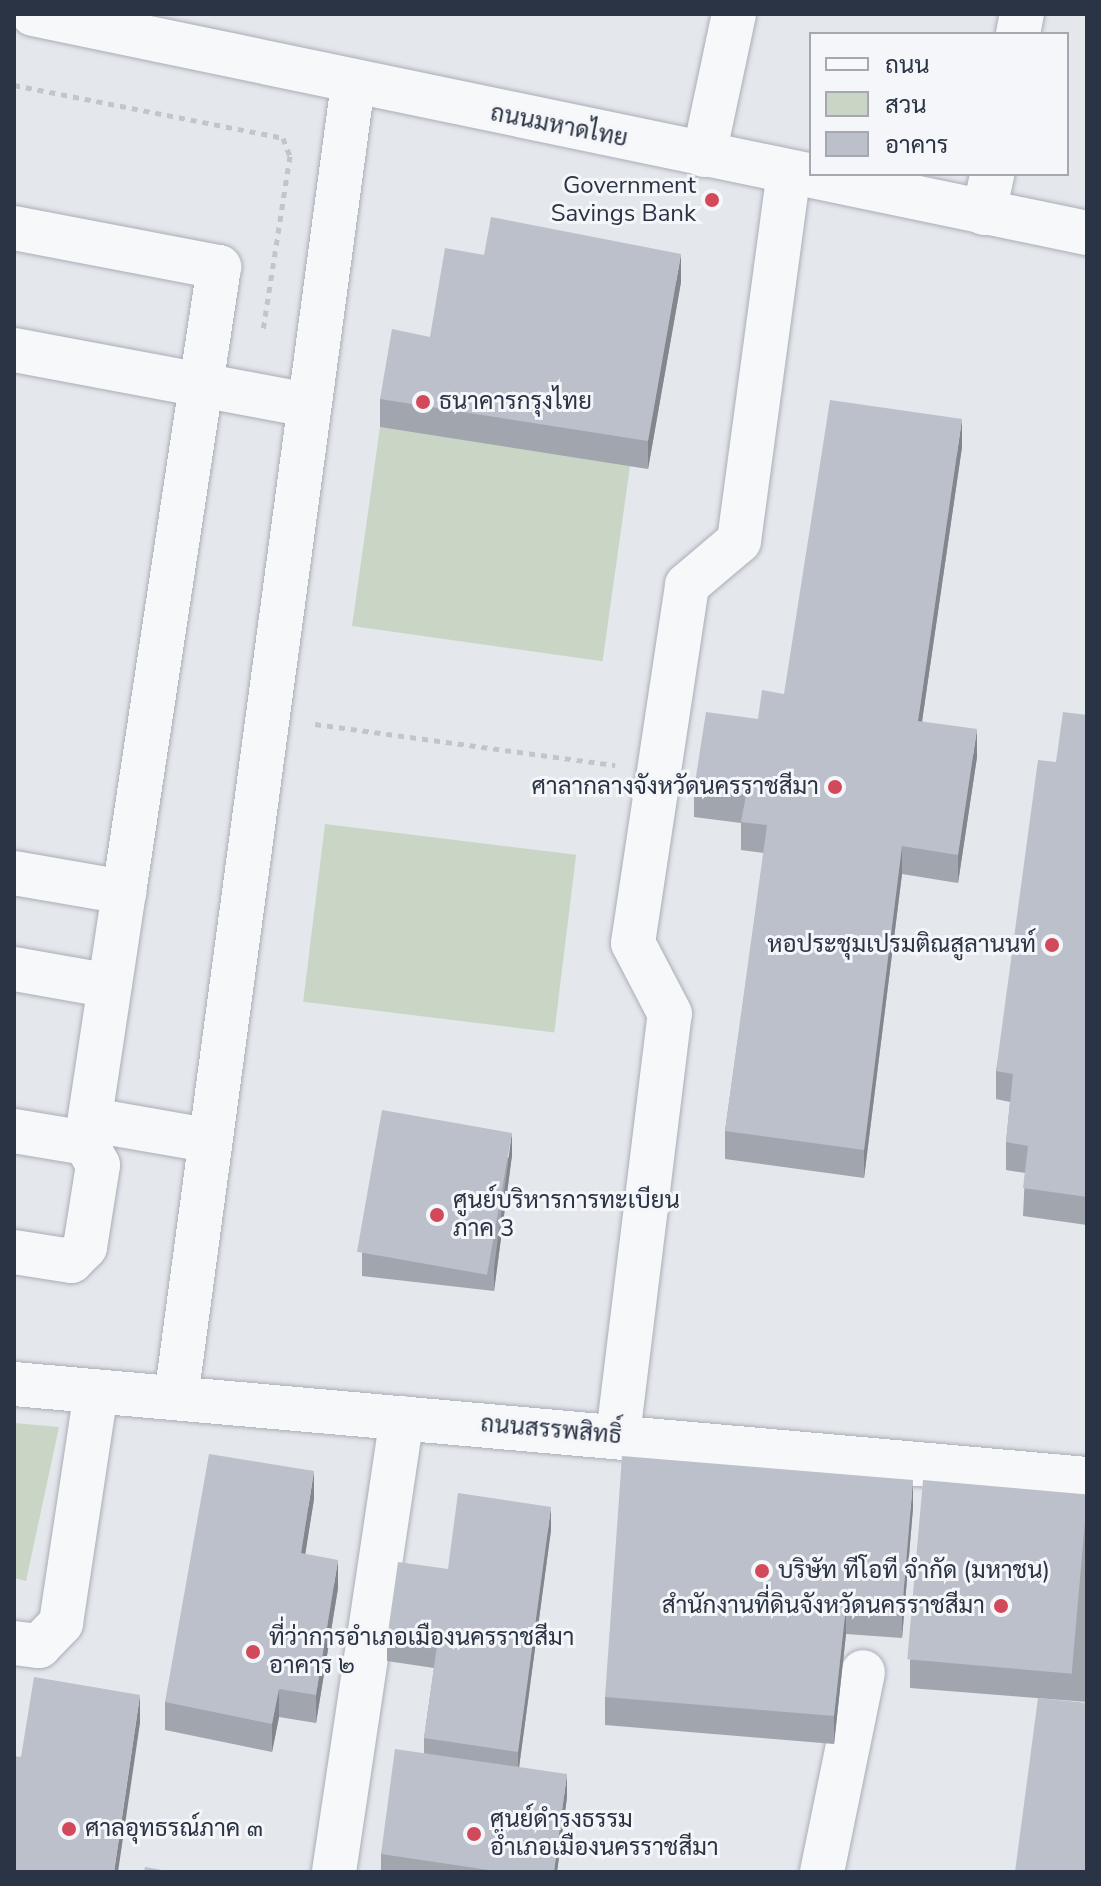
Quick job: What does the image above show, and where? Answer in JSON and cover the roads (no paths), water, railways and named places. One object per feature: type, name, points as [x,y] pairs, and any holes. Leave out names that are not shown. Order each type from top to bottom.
[{"type":"street","name":"ถนนมหาดไทย","points":[[33,14],[353,84],[809,175]]},
{"type":"street","points":[[704,155],[734,14]]},
{"type":"street","points":[[176,1398],[263,717],[353,84]]},
{"type":"street","points":[[618,1435],[670,1014],[633,943],[687,585],[739,541],[789,173]]},
{"type":"street","name":"ถนนมหาดไทย","points":[[819,176],[988,193],[1087,233]]},
{"type":"street","points":[[14,228],[219,267],[198,384],[89,1131],[98,1165],[85,1247],[71,1261],[14,1252]]},
{"type":"street","points":[[14,350],[307,405]]},
{"type":"street","points":[[14,873],[124,892]]},
{"type":"street","points":[[14,969],[110,986]]},
{"type":"street","points":[[14,1131],[89,1131],[207,1140]]},
{"type":"street","name":"ถนนสรรพสิทธิ์","points":[[14,1384],[618,1435],[1087,1479]]},
{"type":"street","points":[[14,1643],[39,1646],[61,1623],[96,1392]]},
{"type":"street","points":[[334,1872],[402,1418]]},
{"type":"street","points":[[822,1872],[863,1672]]},
{"type":"place","name":"Government Savings Bank","points":[[712,200]]},
{"type":"place","name":"ธนาคารกรุงไทย","points":[[423,402]]},
{"type":"place","name":"ศาลากลางจังหวัดนครราชสีมา","points":[[835,787]]},
{"type":"place","name":"หอประชุมเปรมติณสูลานนท์","points":[[1052,945]]},
{"type":"place","name":"ศูนย์บริหารการทะเบียน ภาค 3","points":[[437,1215]]},
{"type":"place","name":"บริษัท ทีโอที จำกัด (มหาชน)","points":[[762,1571]]},
{"type":"place","name":"สำนักงานที่ดินจังหวัดนครราชสีมา","points":[[1001,1606]]},
{"type":"place","name":"ที่ว่าการอำเภอเมืองนครราชสีมา อาคาร ๒","points":[[253,1652]]},
{"type":"place","name":"ศาลอุทธรณ์ภาค ๓","points":[[69,1829]]},
{"type":"place","name":"ศูนย์ดำรงธรรม อำเภอเมืองนครราชสีมา","points":[[474,1834]]}]
